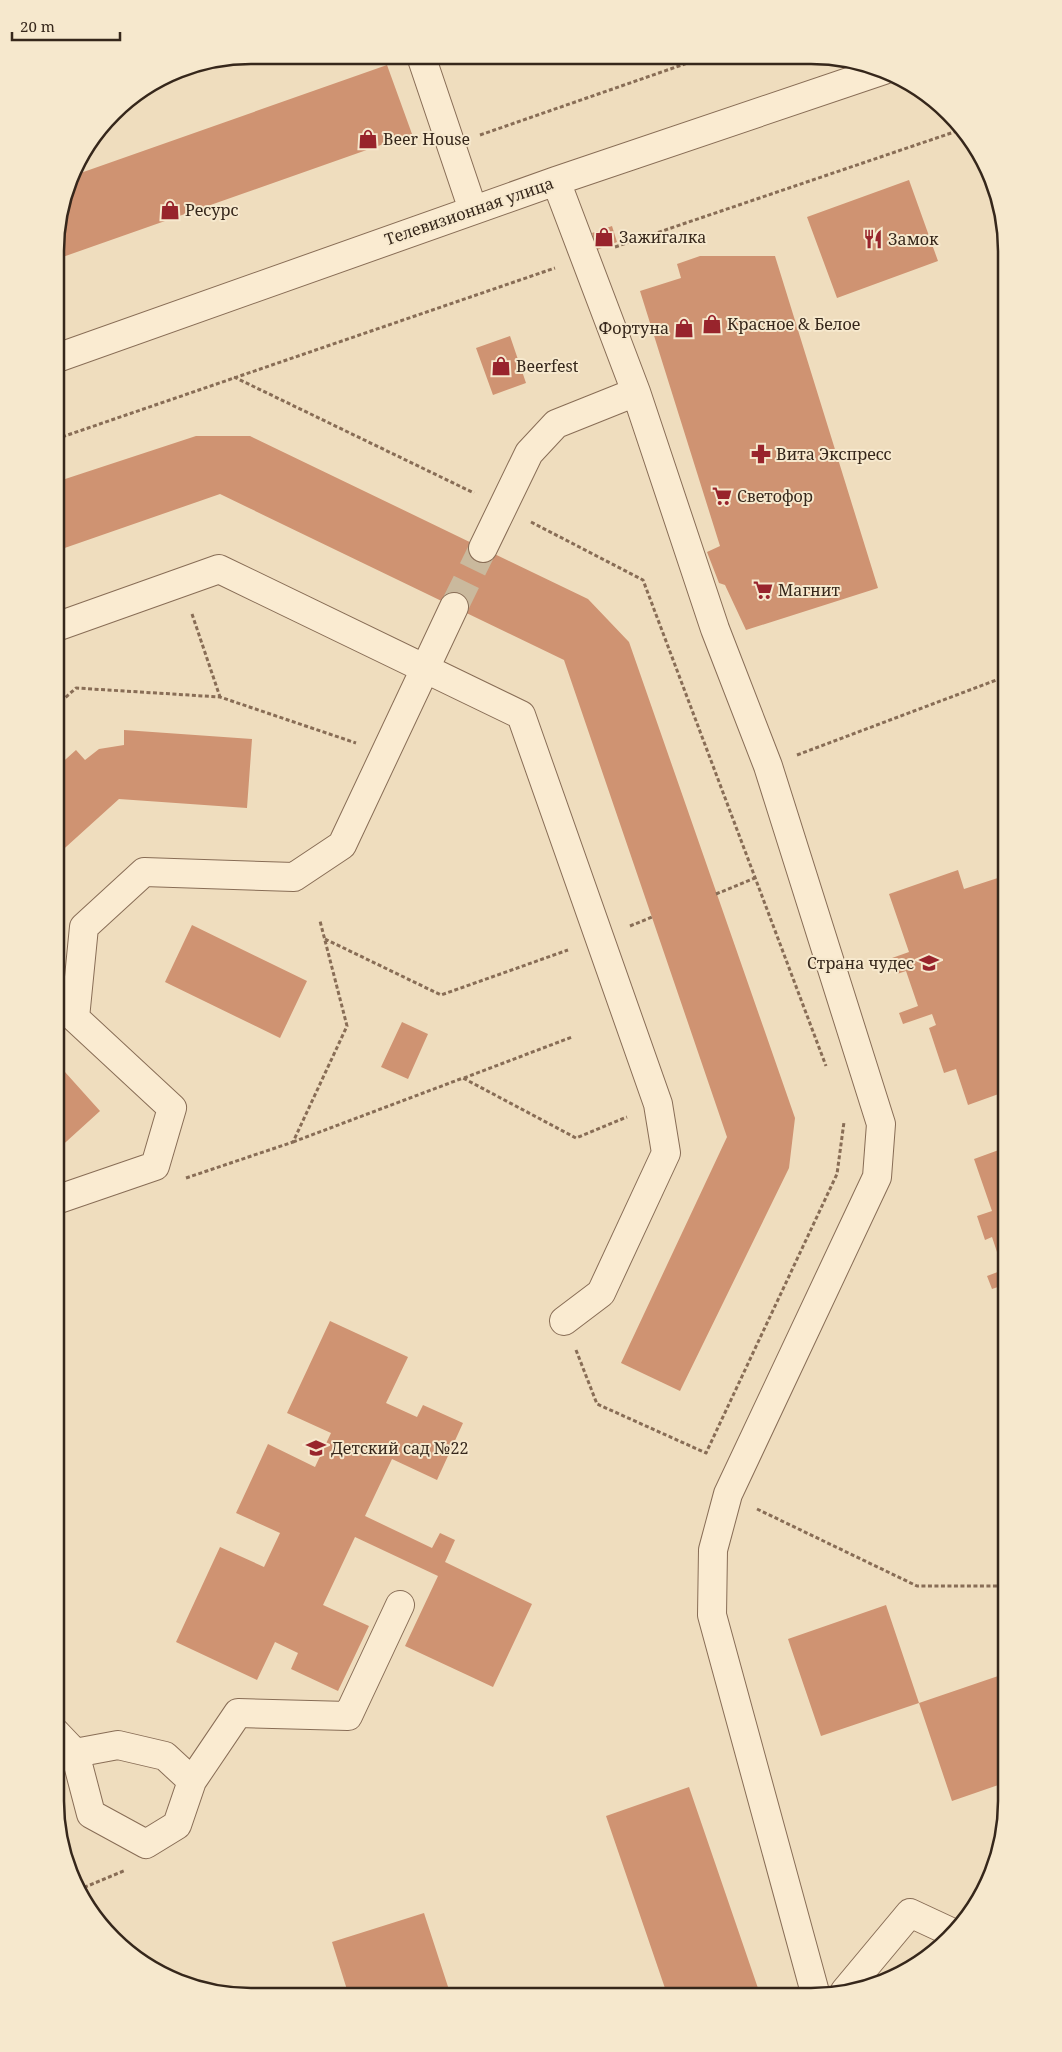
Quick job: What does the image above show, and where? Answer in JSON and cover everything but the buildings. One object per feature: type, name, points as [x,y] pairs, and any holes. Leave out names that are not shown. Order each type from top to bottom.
[{"type":"street","points":[[424,64],[474,210]]},
{"type":"street","name":"Телевизионная улица","points":[[64,355],[556,181],[872,74]]},
{"type":"street","points":[[556,181],[587,257],[636,392],[715,629],[768,766],[880,1124],[877,1177],[728,1494],[713,1550],[712,1616],[814,1988]]},
{"type":"street","points":[[483,548],[529,454],[556,424],[636,392]]},
{"type":"street","points":[[64,624],[219,569],[521,715],[658,1104],[666,1153],[601,1294],[564,1321]]},
{"type":"street","points":[[64,1197],[155,1166],[172,1108],[75,1018],[84,927],[144,872],[294,876],[342,845],[454,607]]},
{"type":"street","points":[[64,1741],[75,1753],[91,1814],[146,1844],[177,1825],[192,1781],[238,1713],[348,1716],[400,1606]]},
{"type":"street","points":[[75,1753],[118,1745],[165,1756],[192,1781]]},
{"type":"street","points":[[852,1984],[910,1913],[947,1931]]},
{"type":"path","points":[[452,145],[685,64]]},
{"type":"path","points":[[64,436],[956,132]]},
{"type":"path","points":[[234,377],[502,507],[643,580],[828,1071]]},
{"type":"path","points":[[181,582],[220,697]]},
{"type":"path","points":[[768,766],[998,679]]},
{"type":"path","points":[[64,699],[76,688],[220,697],[385,752]]},
{"type":"path","points":[[716,894],[755,878]]},
{"type":"path","points":[[293,1142],[347,1026],[320,921]]},
{"type":"path","points":[[325,939],[440,995],[601,938]]},
{"type":"path","points":[[180,1180],[293,1142],[572,1037]]},
{"type":"path","points":[[463,1078],[576,1138],[658,1104]]},
{"type":"path","points":[[564,1321],[597,1404],[706,1453],[838,1174],[845,1117]]},
{"type":"path","points":[[728,1494],[917,1586],[998,1586]]},
{"type":"path","points":[[85,1887],[133,1867],[146,1844]]},
{"type":"tunnel","points":[[454,607],[483,548]]},
{"type":"place","name":"Beer House","points":[[368,139]]},
{"type":"place","name":"Ресурс","points":[[170,210]]},
{"type":"place","name":"Зажигалка","points":[[604,237]]},
{"type":"place","name":"Замок","points":[[873,239]]},
{"type":"place","name":"Красное & Белое","points":[[712,324]]},
{"type":"place","name":"Фортуна","points":[[684,328]]},
{"type":"place","name":"Beerfest","points":[[501,366]]},
{"type":"place","name":"Вита Экспресс","points":[[761,454]]},
{"type":"place","name":"Светофор","points":[[722,496]]},
{"type":"place","name":"Магнит","points":[[763,590]]},
{"type":"place","name":"Страна чудес","points":[[929,963]]},
{"type":"place","name":"Детский сад №22","points":[[316,1448]]}]
